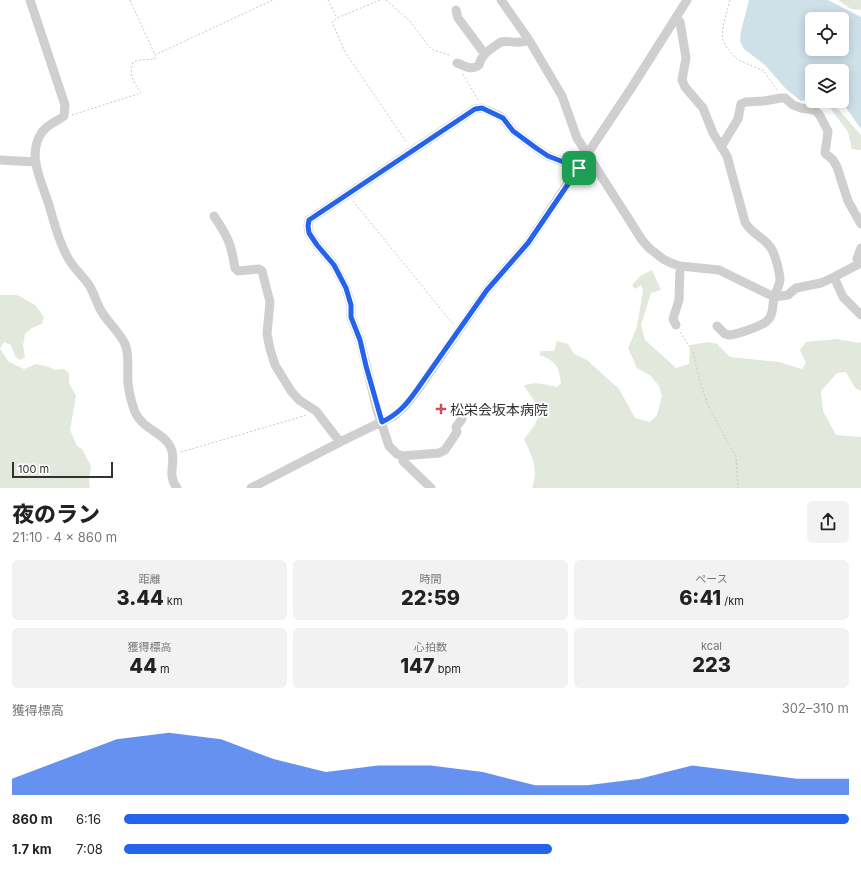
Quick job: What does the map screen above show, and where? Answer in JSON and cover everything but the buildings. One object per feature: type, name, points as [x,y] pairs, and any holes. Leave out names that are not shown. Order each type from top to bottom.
[{"type":"street","points":[[30,0],[65,105],[64,116],[49,124],[37,143],[36,162],[39,179],[67,257],[88,284],[100,309],[125,344],[127,353],[128,384],[134,411],[139,420],[166,440],[173,454],[171,470],[172,477],[177,488]]},
{"type":"street","points":[[501,0],[529,40],[562,96],[577,138],[587,156],[607,184],[642,240],[649,248],[663,259],[680,266],[719,270],[774,297],[788,295],[796,288],[821,282],[860,266],[857,259],[861,248]]},
{"type":"street","points":[[252,488],[344,440],[394,416],[405,406],[487,290],[528,243],[587,156],[687,0]]},
{"type":"street","points":[[456,10],[458,18],[484,54]]},
{"type":"street","points":[[676,18],[680,22],[686,58],[682,80],[703,108],[713,133],[727,156],[745,222],[749,228],[765,239],[774,252],[780,275],[780,281],[774,297],[773,311],[769,319],[763,325],[730,335],[725,334],[716,326]]},
{"type":"street","points":[[457,63],[466,68],[476,67],[479,65],[481,57],[484,54],[504,41],[520,43],[529,40]]},
{"type":"street","points":[[721,147],[738,119],[741,104],[746,102],[785,98],[793,105],[800,108],[814,110],[819,114],[828,131],[825,153],[833,160],[837,167],[848,201],[861,224]]},
{"type":"street","points":[[462,419],[456,427],[457,432],[445,450],[439,453],[402,456],[397,454],[390,446],[369,381],[360,340],[351,317],[351,305],[346,288],[334,265],[309,233],[309,220],[475,109],[482,108],[503,118],[513,131],[548,156],[579,168]]},
{"type":"street","points":[[0,160],[36,162]]},
{"type":"street","points":[[214,216],[227,235],[231,246],[235,268],[238,270],[259,269],[262,271],[270,302],[267,334],[275,364],[291,391],[299,400],[316,412],[344,440]]},
{"type":"street","points":[[676,325],[673,319],[679,300],[680,266]]},
{"type":"street","points":[[834,277],[843,297],[861,315]]},
{"type":"street","points":[[402,456],[403,460],[431,488]]},
{"type":"path","points":[[130,0],[155,55]]},
{"type":"path","points":[[64,116],[71,116],[142,93],[130,72],[133,62],[155,59],[155,55],[273,0]]},
{"type":"path","points":[[328,0],[337,18]]},
{"type":"path","points":[[380,0],[337,18],[332,22],[345,52],[412,151]]},
{"type":"path","points":[[386,0],[411,22],[433,50],[450,55],[457,63]]},
{"type":"path","points":[[730,0],[723,26],[722,38],[727,48],[738,60],[764,71],[780,94],[781,98]]},
{"type":"path","points":[[463,74],[468,86],[481,104],[482,108]]},
{"type":"path","points":[[348,194],[454,327],[459,329]]},
{"type":"path","points":[[676,325],[694,352],[697,370],[708,406],[736,457],[738,488]]},
{"type":"path","points":[[173,454],[316,412]]},
{"type":"shaded area","points":[[749,0],[828,0],[861,17],[861,129],[846,108],[849,108],[849,64],[805,64],[805,100],[801,101],[786,89],[765,65],[744,49],[740,41]]},
{"type":"shaded area","points":[[838,0],[861,0],[861,10],[851,9]]},
{"type":"shaded area","points":[[830,108],[838,109],[861,135],[861,150],[852,149],[848,132]]},
{"type":"shaded area","points":[[652,270],[661,290],[651,293],[641,325],[645,340],[676,368],[689,364],[690,345],[709,342],[717,344],[730,357],[779,362],[802,369],[806,363],[800,350],[806,342],[837,339],[859,343],[861,342],[861,391],[855,388],[846,372],[837,373],[821,391],[823,411],[836,435],[861,437],[861,488],[532,488],[535,469],[532,457],[524,439],[534,426],[540,413],[524,386],[536,383],[557,387],[561,383],[556,365],[539,355],[541,351],[554,351],[557,341],[568,344],[574,354],[587,360],[619,389],[635,418],[650,422],[657,415],[662,396],[659,386],[651,376],[637,368],[628,348],[637,327],[643,290],[641,285],[635,289],[632,285],[640,276]]},
{"type":"shaded area","points":[[0,295],[17,295],[35,305],[44,317],[42,324],[32,328],[25,334],[23,346],[25,357],[20,360],[15,356],[11,345],[4,342],[0,349]]},
{"type":"shaded area","points":[[0,349],[9,362],[24,369],[36,364],[55,370],[64,369],[69,373],[69,383],[76,396],[70,430],[77,446],[82,449],[91,466],[89,480],[90,488],[0,488]]},
{"type":"place","name":"松栄会坂本病院","points":[[441,409]]},
{"type":"route","points":[[482,108],[498,115],[503,118],[513,131],[548,156],[579,168],[528,243],[487,290],[405,406],[394,416],[382,422],[377,410],[360,340],[351,317],[351,305],[346,288],[334,265],[309,233],[309,220],[475,109],[482,108]]}]
